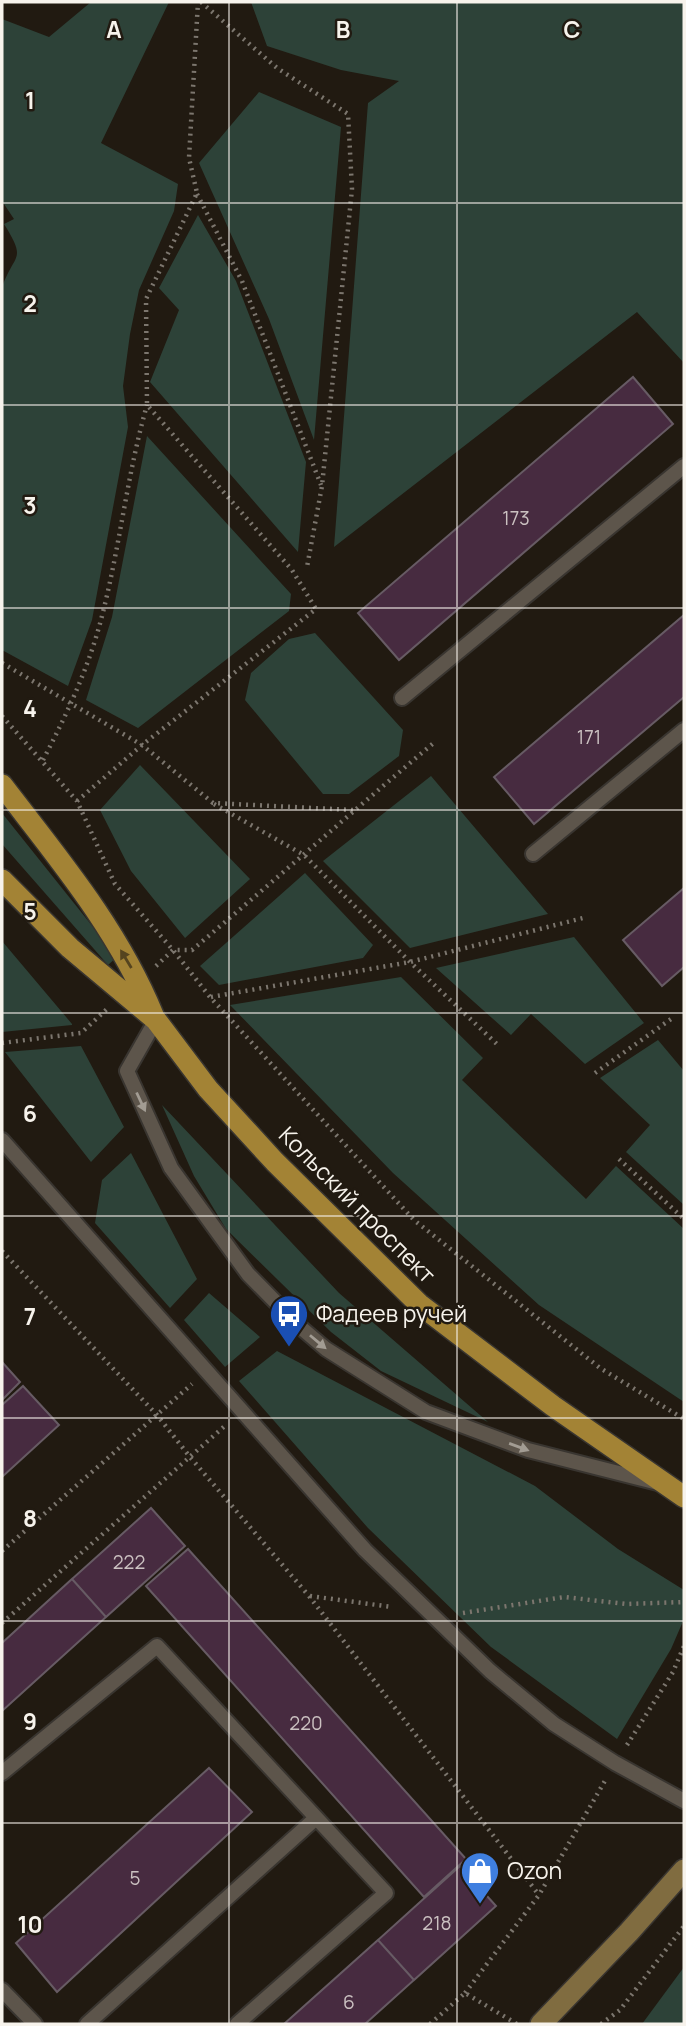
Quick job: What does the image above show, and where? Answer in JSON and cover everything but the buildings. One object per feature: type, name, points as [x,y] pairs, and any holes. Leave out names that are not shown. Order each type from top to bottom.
[{"type":"main road","name":"Кольский проспект","points":[[2,785],[95,908],[132,988],[208,1088],[275,1162],[419,1304],[513,1377],[675,1491]]},
{"type":"main road","name":"Кольский проспект","points":[[2,880],[71,948],[132,988]]},
{"type":"main road","points":[[541,2024],[629,1933],[684,1870]]},
{"type":"lane","points":[[402,698],[684,466]]},
{"type":"lane","points":[[533,854],[684,730]]},
{"type":"lane","points":[[156,1020],[127,1071],[171,1168],[248,1274],[299,1326],[326,1349],[426,1412],[528,1450],[675,1491]]},
{"type":"lane","points":[[2,1140],[365,1550],[490,1671],[554,1724],[615,1763],[684,1801]]},
{"type":"lane","points":[[2,1773],[157,1646],[386,1894],[237,2024]]},
{"type":"lane","points":[[87,2024],[316,1818]]},
{"type":"lane","points":[[2,1990],[35,2024]]},
{"type":"path","points":[[199,2],[189,158],[197,193],[242,281],[322,486]]},
{"type":"path","points":[[199,2],[277,68],[348,114],[352,189],[322,486],[307,567]]},
{"type":"path","points":[[43,760],[72,703],[102,617],[134,451],[147,405],[146,299],[197,193]]},
{"type":"path","points":[[77,801],[142,745],[316,609],[292,570],[147,405]]},
{"type":"path","points":[[2,663],[142,745],[213,803],[304,855],[410,962],[499,1046]]},
{"type":"path","points":[[2,716],[77,801],[115,884],[210,997],[414,1220],[600,1367],[684,1419]]},
{"type":"path","points":[[2,1043],[81,1033],[173,950],[192,950],[436,741]]},
{"type":"path","points":[[213,803],[353,810]]},
{"type":"path","points":[[210,997],[410,962],[587,917]]},
{"type":"path","points":[[595,1073],[671,1019]]},
{"type":"path","points":[[619,1159],[684,1219]]},
{"type":"path","points":[[2,1251],[157,1415],[309,1596],[539,1895]]},
{"type":"path","points":[[2,1551],[206,1372]]},
{"type":"path","points":[[2,1623],[242,1412]]},
{"type":"path","points":[[309,1596],[461,1614],[564,1597],[626,1604],[684,1602]]},
{"type":"path","points":[[430,2024],[465,1993],[539,1895],[615,1763],[673,1672],[684,1646]]},
{"type":"path","points":[[601,2024],[620,2010],[684,1926]]},
{"type":"path","points":[[465,1993],[518,2024]]},
{"type":"green space","points":[[91,2],[169,2],[101,143],[178,184],[174,211],[139,290],[123,386],[128,427],[92,620],[68,686],[2,650],[2,287],[17,251],[4,224],[14,219],[2,201],[2,19],[49,37]]},
{"type":"green space","points":[[251,2],[684,2],[684,363],[637,312],[334,547],[368,103],[399,81],[341,70],[267,46]]},
{"type":"green space","points":[[259,92],[341,127],[314,440],[269,319],[199,163]]},
{"type":"green space","points":[[198,215],[236,281],[306,462],[298,552],[150,382],[179,310],[159,288]]},
{"type":"green space","points":[[147,436],[291,594],[289,611],[138,728],[86,700],[112,617]]},
{"type":"green space","points":[[315,633],[403,730],[399,756],[349,794],[323,794],[245,700],[251,673],[289,639]]},
{"type":"green space","points":[[140,765],[250,879],[185,938],[131,871],[100,810]]},
{"type":"green space","points":[[431,776],[548,914],[410,948],[323,861]]},
{"type":"green space","points":[[2,813],[117,957],[108,965],[2,844]]},
{"type":"green space","points":[[305,873],[373,945],[363,958],[219,985],[200,966]]},
{"type":"green space","points":[[574,937],[644,1023],[585,1064],[531,1014],[511,1035],[436,968]]},
{"type":"green space","points":[[2,941],[72,1024],[72,1025],[2,1032]]},
{"type":"green space","points":[[401,977],[483,1058],[462,1080],[586,1199],[616,1166],[684,1229],[684,1402],[539,1305],[393,1173],[230,1005]]},
{"type":"green space","points":[[658,1040],[684,1071],[684,1205],[626,1152],[650,1125],[600,1078]]},
{"type":"green space","points":[[81,1046],[124,1127],[91,1162],[5,1052]]},
{"type":"green space","points":[[162,1105],[339,1293],[488,1422],[381,1371],[331,1332],[226,1229],[194,1176]]},
{"type":"green space","points":[[131,1153],[197,1279],[170,1308],[95,1223],[102,1180]]},
{"type":"green space","points":[[209,1293],[260,1337],[225,1367],[184,1320]]},
{"type":"green space","points":[[277,1351],[535,1486],[618,1549],[684,1590],[684,1619],[671,1649],[617,1739],[491,1647],[368,1528],[239,1381]]},
{"type":"green space","points":[[684,1967],[684,2024],[642,2024]]},
{"type":"place","name":"Фадеев ручей","points":[[289,1348]]},
{"type":"place","name":"Ozon","points":[[480,1905]]}]
